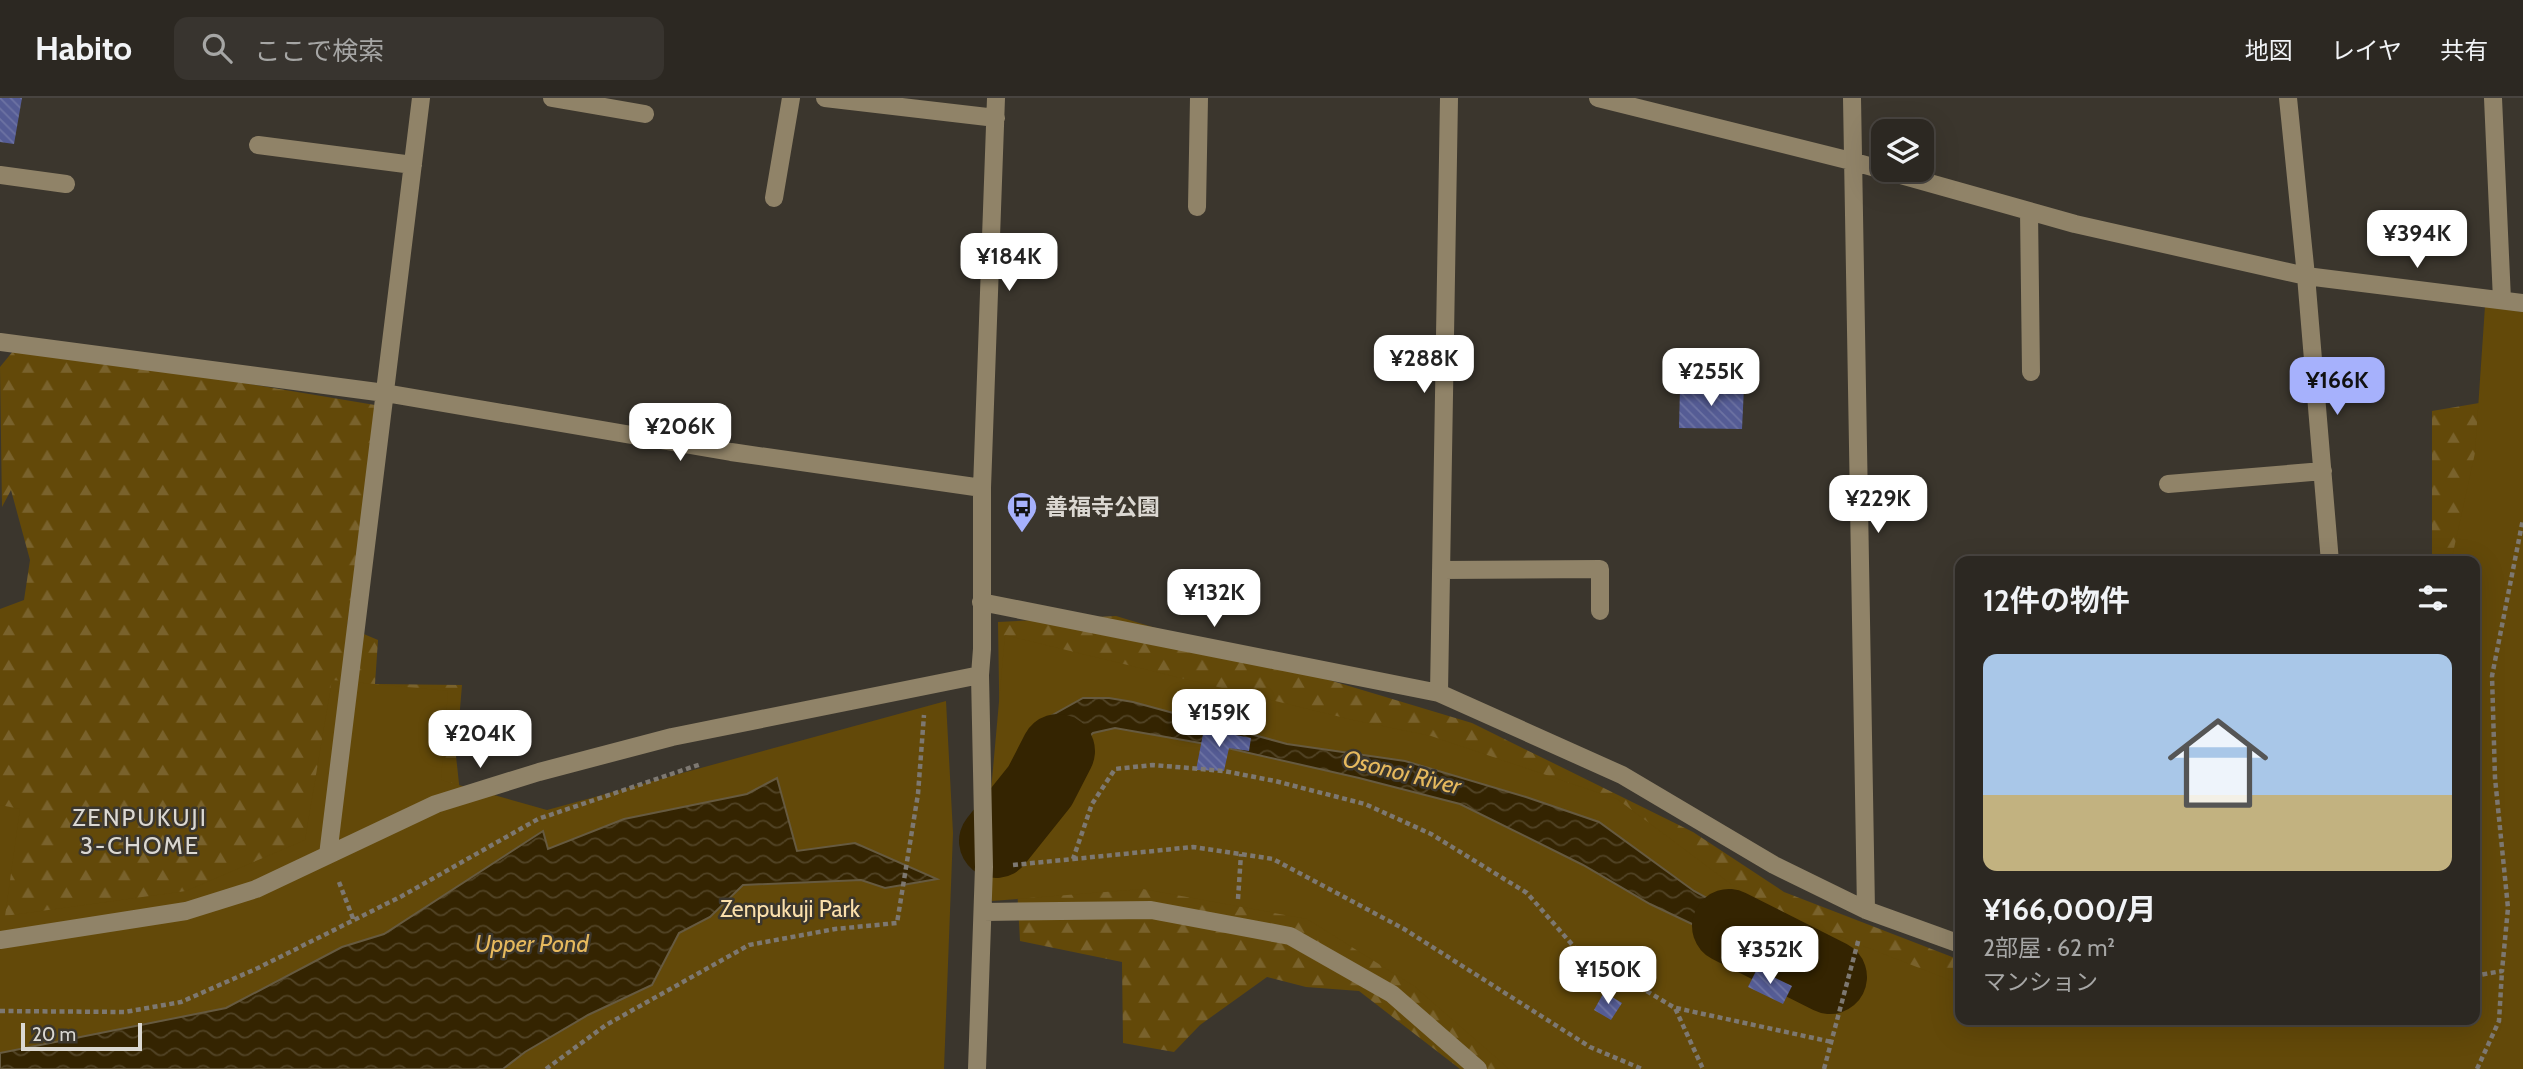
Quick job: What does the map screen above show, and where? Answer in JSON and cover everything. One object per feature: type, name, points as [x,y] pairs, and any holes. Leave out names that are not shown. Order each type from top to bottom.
[{"type":"street","points":[[328,855],[421,98]]},
{"type":"street","points":[[552,98],[645,114]]},
{"type":"street","points":[[774,198],[791,98]]},
{"type":"street","points":[[825,98],[996,118]]},
{"type":"street","points":[[977,1069],[984,912],[980,674],[982,488],[996,98]]},
{"type":"street","points":[[1197,207],[1199,98]]},
{"type":"street","points":[[1439,693],[1449,98]]},
{"type":"street","points":[[1598,98],[1851,161],[2074,224],[2306,276],[2523,303]]},
{"type":"street","points":[[1852,98],[1866,910]]},
{"type":"street","points":[[2288,98],[2330,556]]},
{"type":"street","points":[[2493,98],[2502,300]]},
{"type":"street","points":[[258,145],[413,165]]},
{"type":"street","points":[[0,175],[66,184]]},
{"type":"street","points":[[2029,211],[2031,372]]},
{"type":"street","points":[[0,342],[385,393],[731,453],[982,488]]},
{"type":"street","points":[[2168,484],[2323,471]]},
{"type":"street","points":[[1441,570],[1600,569],[1600,611]]},
{"type":"street","points":[[981,602],[1439,693],[1622,775],[1774,865],[1866,910],[1955,942]]},
{"type":"street","points":[[0,940],[186,911],[256,890],[436,804],[540,772],[672,737],[980,674]]},
{"type":"street","points":[[984,912],[1151,910],[1290,936],[1392,994],[1478,1069]]},
{"type":"path","points":[[2477,1069],[2499,1021],[2508,908],[2495,778],[2493,676],[2523,519]]},
{"type":"path","points":[[546,1069],[606,1025],[750,946],[835,929],[897,923],[918,794],[924,704]]},
{"type":"path","points":[[0,1011],[125,1012],[181,1002],[354,921],[538,820],[709,761]]},
{"type":"path","points":[[1073,859],[1092,804],[1115,769],[1153,765],[1224,771],[1281,782],[1365,804],[1431,834],[1527,893],[1576,949],[1675,1008],[1832,1042]]},
{"type":"path","points":[[984,867],[1193,847],[1273,859],[1404,929],[1590,1047],[1642,1069]]},
{"type":"path","points":[[1236,926],[1241,854]]},
{"type":"path","points":[[328,855],[354,921]]},
{"type":"path","points":[[1824,1069],[1866,910]]},
{"type":"path","points":[[2480,975],[2502,971]]},
{"type":"path","points":[[1675,1008],[1703,1069]]},
{"type":"green space","points":[[2485,306],[2523,312],[2523,1069],[1509,1069],[1414,986],[1307,919],[1143,889],[992,901],[989,813],[1005,635],[1353,720],[1431,736],[1617,799],[1759,905],[1955,982],[1955,1025],[2480,1025],[2480,556],[2452,556],[2475,453]]},
{"type":"green space","points":[[18,345],[381,406],[347,627],[378,640],[375,684],[462,685],[456,756],[465,839],[0,995],[0,609],[24,600],[30,560],[11,490],[2,507],[0,367]]},
{"type":"green space","points":[[2491,401],[2523,679],[2517,1069],[1460,1069],[1359,991],[1306,987],[1267,977],[1200,1025],[1174,1052],[1123,1043],[1122,962],[1020,941],[1017,887],[1002,877],[998,622],[1116,616],[1472,723],[1693,832],[1784,892],[1955,958],[1955,1025],[2480,1025],[2480,556],[2432,556],[2432,411]]},
{"type":"green space","name":"Zenpukuji Park","points":[[332,680],[448,691],[441,780],[547,810],[946,701],[953,833],[944,1069],[0,1069],[0,805],[20,809],[5,916],[186,891],[305,840]]},
{"type":"water","points":[[1083,698],[1133,702],[1287,744],[1405,761],[1599,822],[1694,891],[1825,963],[1814,982],[1650,904],[1583,865],[1460,804],[1223,747],[1115,728],[1093,733],[1076,749],[1060,779],[1037,812],[1005,844],[995,814],[1014,805],[1026,782],[1031,756],[1049,717]]},
{"type":"water","name":"Upper Pond","points":[[777,778],[797,851],[855,843],[937,879],[885,888],[861,880],[743,885],[710,917],[679,933],[652,985],[588,1015],[525,1052],[503,1069],[0,1069],[0,1053],[226,1008],[342,947],[384,934],[543,831],[548,849],[624,819],[747,794]]},
{"type":"building","points":[[0,98],[22,98],[14,144],[0,142]]},
{"type":"building","points":[[1680,387],[1744,387],[1742,429],[1679,428]]},
{"type":"building","points":[[1204,729],[1251,738],[1249,751],[1229,748],[1224,771],[1196,770]]},
{"type":"building","points":[[1757,969],[1792,986],[1783,1004],[1748,987]]},
{"type":"building","points":[[1604,992],[1622,1003],[1611,1020],[1594,1010]]},
{"type":"waterway","name":"Osonoi River","points":[[996,841],[1040,786],[1058,751]]},
{"type":"waterway","name":"Osonoi River","points":[[1729,926],[1830,977]]},
{"type":"place","name":"善福寺公園","points":[[1022,534]]},
{"type":"district","name":"ZENPUKUJI 3-CHOME","points":[[140,831]]}]
